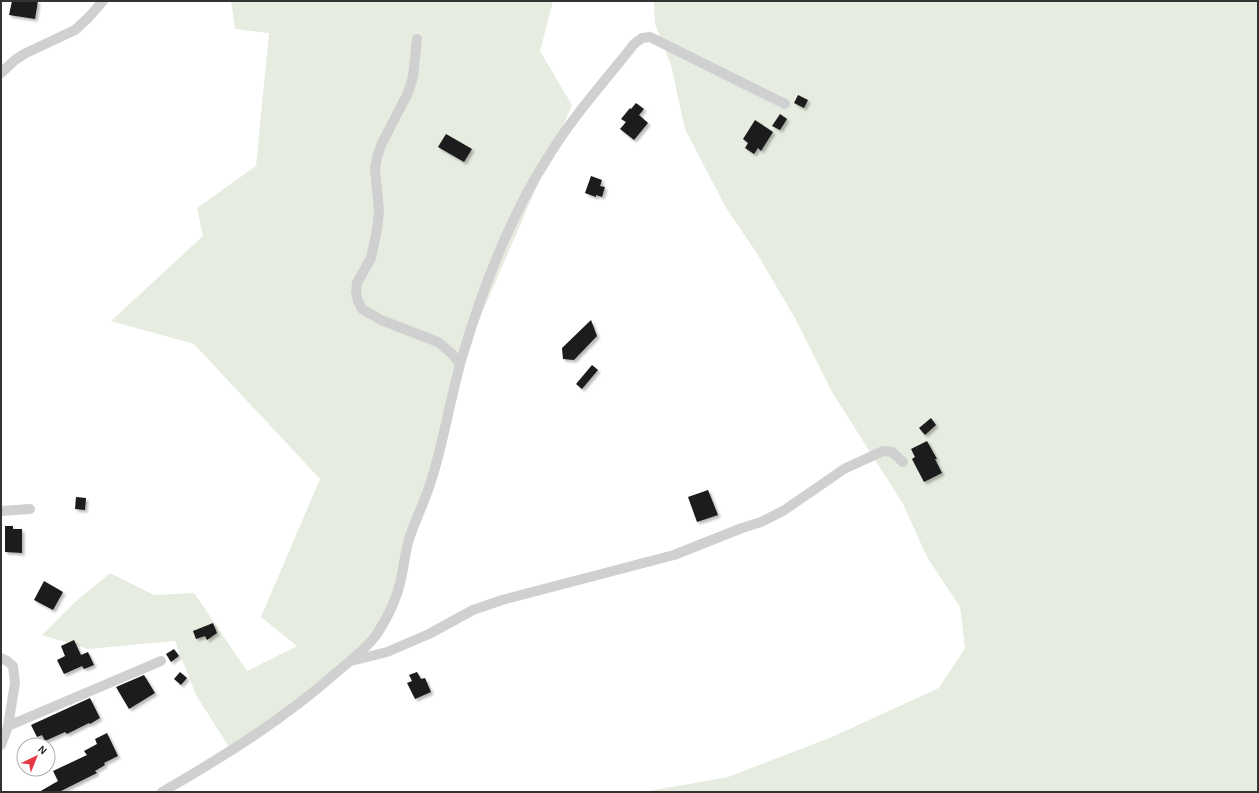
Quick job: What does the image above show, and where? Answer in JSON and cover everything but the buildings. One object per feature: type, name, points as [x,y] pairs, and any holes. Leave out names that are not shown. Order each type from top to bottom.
[{"type":"street","points":[[1,73],[24,54],[75,30],[103,1]]},
{"type":"street","points":[[162,792],[200,770],[261,731],[319,688],[350,661],[375,636],[392,608],[401,582],[409,539],[433,478],[460,364],[476,312],[492,268],[531,185],[550,153],[570,125],[634,44],[642,38],[650,37],[786,104]]},
{"type":"street","points":[[417,39],[413,77],[408,93],[382,143],[377,157],[375,169],[379,211],[377,230],[371,258],[357,283],[356,292],[362,309],[381,320],[438,342],[452,354],[460,364]]},
{"type":"street","points":[[350,661],[387,652],[429,634],[473,610],[502,600],[674,555],[761,522],[783,511],[844,469],[883,451],[892,452],[903,462]]},
{"type":"street","points":[[1,511],[30,509]]},
{"type":"street","points":[[1,658],[13,666],[15,683],[8,726],[2,742]]},
{"type":"street","points":[[8,726],[161,661]]},
{"type":"shaded area","points":[[231,1],[553,1],[540,51],[572,105],[460,364],[392,608],[350,661],[231,750],[196,695],[175,641],[88,649],[42,635],[75,602],[110,573],[154,595],[194,593],[247,671],[297,646],[261,617],[320,479],[194,344],[111,321],[203,236],[197,208],[256,166],[269,33],[235,29]]},
{"type":"shaded area","points":[[654,1],[1258,1],[1258,792],[644,792],[728,777],[832,737],[939,688],[965,648],[960,607],[927,557],[903,504],[832,392],[795,318],[756,252],[725,206],[685,129],[671,65],[655,24]]}]
